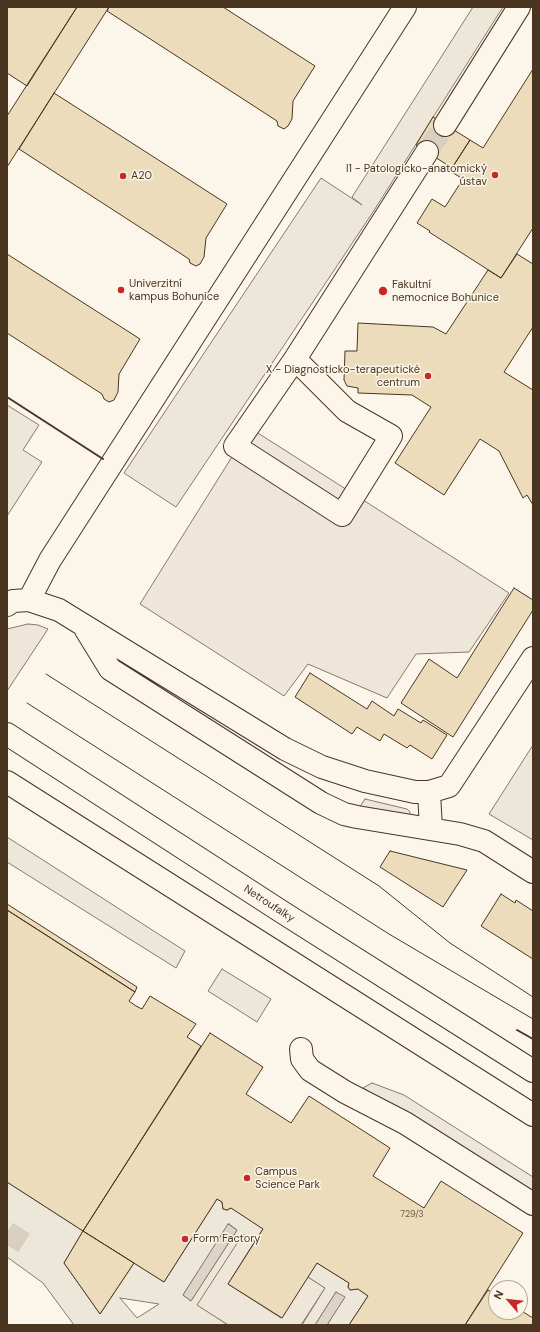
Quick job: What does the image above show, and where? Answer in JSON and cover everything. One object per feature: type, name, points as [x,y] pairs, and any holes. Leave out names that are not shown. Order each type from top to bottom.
[{"type":"street","points":[[29,600],[50,560],[405,7]]},
{"type":"street","points":[[445,124],[519,7]]},
{"type":"street","points":[[295,359],[347,411],[391,436],[342,515],[235,446],[295,359],[427,152]]},
{"type":"street","points":[[7,605],[13,601],[29,600],[59,610],[285,749],[322,767],[380,785],[402,790],[429,792],[449,786],[533,658]]},
{"type":"street","points":[[85,627],[110,669],[321,803],[344,814],[460,834],[484,841],[533,872]]},
{"type":"street","name":"Netroufalky","points":[[7,734],[282,912],[533,1071]]},
{"type":"street","points":[[7,782],[533,1115]]},
{"type":"street","points":[[429,792],[431,829]]},
{"type":"street","points":[[301,1049],[302,1059],[310,1070],[345,1092],[405,1123],[533,1204]]},
{"type":"shaded area","points":[[473,7],[503,7],[373,212],[176,507],[124,473],[321,178],[362,205],[352,197]]},
{"type":"shaded area","points":[[7,405],[39,425],[23,450],[42,462],[7,516]]},
{"type":"shaded area","points":[[250,428],[509,593],[469,652],[416,654],[387,698],[308,664],[284,696],[140,604]]},
{"type":"shaded area","points":[[28,624],[38,625],[48,629],[7,691],[7,629]]},
{"type":"shaded area","points":[[533,745],[533,840],[489,814]]},
{"type":"shaded area","points":[[365,799],[407,809],[410,812],[410,815],[359,808]]},
{"type":"shaded area","points":[[7,837],[185,951],[176,968],[7,862]]},
{"type":"shaded area","points":[[222,969],[271,999],[257,1022],[208,991]]},
{"type":"shaded area","points":[[372,1083],[404,1095],[533,1177],[533,1195],[363,1088]]},
{"type":"shaded area","points":[[7,1182],[83,1231],[64,1263],[100,1314],[134,1263],[164,1282],[217,1199],[222,1202],[223,1209],[227,1210],[231,1208],[263,1229],[255,1241],[243,1234],[197,1305],[228,1325],[74,1325],[43,1283],[7,1257]],"holes":[[[229,1224],[237,1230],[191,1301],[183,1295]],[[120,1298],[159,1304],[137,1318]]]},
{"type":"shaded area","points":[[228,1224],[237,1230],[191,1301],[183,1295]]},
{"type":"shaded area","points":[[243,1233],[255,1241],[228,1284],[281,1318],[308,1277],[325,1288],[301,1325],[228,1325],[196,1305]]},
{"type":"shaded area","points":[[317,1263],[349,1283],[348,1287],[350,1290],[358,1289],[368,1296],[349,1325],[327,1325],[344,1298],[336,1292],[315,1325],[302,1325],[325,1288],[308,1277]]},
{"type":"shaded area","points":[[336,1292],[345,1297],[327,1325],[315,1325]]},
{"type":"building","points":[[7,7],[77,7],[27,86],[7,73]]},
{"type":"building","points":[[77,7],[109,7],[7,167],[7,116]]},
{"type":"building","points":[[109,7],[223,7],[315,66],[293,101],[292,119],[288,126],[284,129],[278,126],[277,121],[107,11]]},
{"type":"building","name":"I1 - Patologicko-anatomický ústav","points":[[533,69],[533,228],[501,278],[417,223],[432,199],[445,207],[463,179],[450,171],[470,140],[483,148]]},
{"type":"building","name":"A20","points":[[54,93],[227,204],[206,238],[204,257],[200,264],[196,266],[190,263],[189,259],[19,149]]},
{"type":"building","points":[[433,117],[470,140],[452,168],[416,145]]},
{"type":"building","points":[[7,254],[140,339],[119,374],[118,392],[114,400],[109,402],[104,399],[102,394],[7,333]]},
{"type":"building","name":"X - Diagnosticko-terapeutické centrum","points":[[517,254],[533,264],[533,327],[504,372],[533,390],[533,505],[527,495],[523,498],[499,451],[480,439],[444,495],[395,463],[431,407],[412,395],[358,393],[358,388],[347,386],[344,380],[345,351],[357,351],[358,323],[433,327],[446,334],[488,270],[501,278]]},
{"type":"building","points":[[514,588],[533,600],[533,610],[453,737],[401,703],[429,659],[457,678]]},
{"type":"building","points":[[310,673],[367,709],[372,701],[394,716],[398,709],[421,723],[423,720],[447,735],[432,759],[410,745],[407,748],[384,734],[380,741],[357,727],[352,734],[295,697]]},
{"type":"building","points":[[390,851],[467,870],[443,907],[380,867]]},
{"type":"building","points":[[501,894],[515,903],[516,900],[533,911],[533,959],[481,926]]},
{"type":"building","points":[[7,904],[137,987],[135,992],[7,910]]},
{"type":"building","points":[[7,910],[135,992],[129,1001],[136,1006],[142,1009],[150,996],[196,1024],[187,1037],[201,1046],[83,1231],[7,1182]]},
{"type":"building","name":"Campus Science Park","points":[[210,1033],[263,1067],[246,1094],[291,1123],[309,1096],[390,1148],[373,1176],[424,1208],[441,1181],[523,1233],[493,1280],[488,1280],[488,1289],[465,1325],[349,1325],[368,1296],[358,1289],[350,1290],[348,1287],[349,1283],[317,1263],[282,1318],[228,1284],[263,1229],[231,1208],[227,1210],[223,1209],[222,1202],[217,1199],[164,1282],[83,1231]]},
{"type":"building","points":[[83,1231],[134,1263],[100,1314],[64,1263]]},
{"type":"building","points":[[488,1290],[488,1320],[528,1320],[528,1315],[533,1318],[533,1325],[465,1325]]},
{"type":"tunnel","points":[[427,152],[445,125]]},
{"type":"tunnel","points":[[7,1232],[24,1243]]},
{"type":"tram line","points":[[46,674],[379,886],[450,943],[533,997]]},
{"type":"tram line","points":[[27,703],[389,934],[533,1019]]},
{"type":"wall","points":[[7,397],[103,459]]},
{"type":"wall","points":[[517,1030],[533,1039]]},
{"type":"place","name":"I1 - Patologicko-anatomický ústav","points":[[495,175]]},
{"type":"place","name":"A20","points":[[123,176]]},
{"type":"place","name":"Univerzitní kampus Bohunice","points":[[121,290]]},
{"type":"place","name":"Fakultní nemocnice Bohunice","points":[[383,291]]},
{"type":"place","name":"X - Diagnosticko-terapeutické centrum","points":[[428,376]]},
{"type":"place","name":"Campus Science Park","points":[[247,1178]]},
{"type":"place","name":"Form Factory","points":[[185,1239]]}]
